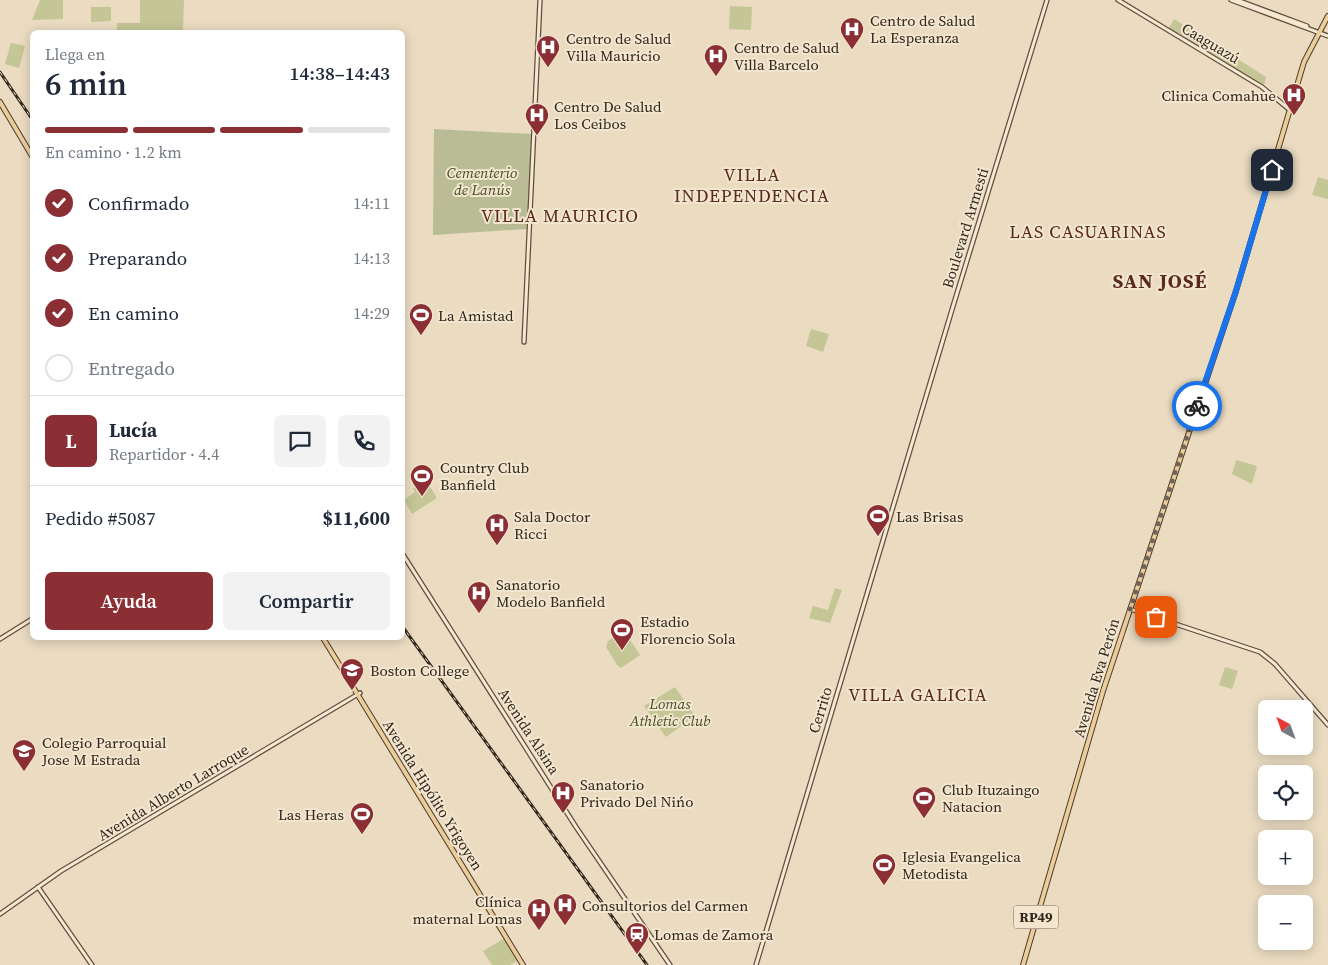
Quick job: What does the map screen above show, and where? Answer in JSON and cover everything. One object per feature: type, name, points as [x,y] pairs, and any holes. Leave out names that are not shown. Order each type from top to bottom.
[{"type":"main road","points":[[524,342],[540,0]]},
{"type":"main road","name":"Boulevard Armesti","points":[[907,463],[1047,0]]},
{"type":"main road","name":"Caaguazú","points":[[1118,0],[1271,93],[1290,110]]},
{"type":"main road","points":[[1232,0],[1319,31]]},
{"type":"main road","points":[[1238,0],[1328,35]]},
{"type":"main road","name":"RP49","points":[[1319,31],[1328,16]]},
{"type":"main road","name":"Avenida Eva Perón","points":[[1023,965],[1063,824],[1108,677],[1236,291],[1308,51],[1319,31]]},
{"type":"main road","points":[[0,102],[30,153]]},
{"type":"main road","points":[[0,107],[30,157]]},
{"type":"main road","name":"Cerrito","points":[[756,965],[907,463]]},
{"type":"main road","name":"Avenida Alsina","points":[[405,560],[573,821],[669,965]]},
{"type":"main road","points":[[1130,609],[1260,652],[1275,664],[1328,724]]},
{"type":"main road","points":[[0,639],[30,620]]},
{"type":"main road","name":"Avenida Hipólito Yrigoyen","points":[[325,640],[524,965]]},
{"type":"main road","name":"Avenida Alberto Larroque","points":[[0,914],[38,887],[359,693]]},
{"type":"main road","points":[[38,887],[92,965]]},
{"type":"green space","points":[[40,0],[63,0],[63,19],[32,20]]},
{"type":"green space","points":[[140,0],[184,0],[183,30],[117,30],[117,23],[140,23]]},
{"type":"green space","points":[[730,6],[752,7],[751,30],[729,29]]},
{"type":"green space","points":[[91,7],[111,7],[111,21],[91,22]]},
{"type":"green space","points":[[1174,19],[1266,77],[1264,86],[1168,29]]},
{"type":"green space","points":[[11,43],[25,46],[19,68],[5,64]]},
{"type":"green space","name":"Cementerio de Lanús","points":[[434,129],[532,134],[527,229],[433,235]]},
{"type":"green space","points":[[1318,177],[1328,180],[1328,199],[1312,195]]},
{"type":"green space","points":[[811,329],[829,334],[823,352],[806,346]]},
{"type":"green space","points":[[1236,460],[1257,466],[1252,484],[1232,474]]},
{"type":"green space","name":"Country Club Banfield","points":[[427,482],[437,498],[412,514],[405,499],[415,492],[413,488]]},
{"type":"green space","points":[[835,588],[842,590],[830,623],[809,618],[813,606],[828,610]]},
{"type":"green space","name":"Estadio Florencio Sola","points":[[625,632],[640,655],[621,668],[617,665],[606,647],[608,641]]},
{"type":"green space","points":[[1225,667],[1238,671],[1232,689],[1219,685]]},
{"type":"green space","name":"Lomas Athletic Club","points":[[675,687],[695,716],[666,737],[644,706]]},
{"type":"green space","points":[[505,938],[519,960],[510,965],[492,965],[483,951]]},
{"type":"railway","points":[[0,72],[30,116]]},
{"type":"railway","points":[[405,630],[647,965]]},
{"type":"way so far","points":[[1156,617],[1130,609],[1197,406]]},
{"type":"place","name":"Centro de Salud La Esperanza","points":[[852,50]]},
{"type":"place","name":"Centro de Salud Villa Mauricio","points":[[548,68]]},
{"type":"place","name":"Centro de Salud Villa Barcelo","points":[[716,77]]},
{"type":"place","name":"Clinica Comahue","points":[[1294,116]]},
{"type":"place","name":"Centro De Salud Los Ceibos","points":[[537,136]]},
{"type":"place","name":"La Amistad","points":[[421,336]]},
{"type":"place","name":"Country Club Banfield","points":[[422,497]]},
{"type":"place","name":"Las Brisas","points":[[878,537]]},
{"type":"place","name":"Sala Doctor Ricci","points":[[497,546]]},
{"type":"place","name":"Sanatorio Modelo Banfield","points":[[479,614]]},
{"type":"place","name":"Estadio Florencio Sola","points":[[622,651]]},
{"type":"place","name":"Boston College","points":[[352,691]]},
{"type":"place","name":"Colegio Parroquial Jose M Estrada","points":[[24,772]]},
{"type":"place","name":"Sanatorio Privado Del Nińo","points":[[563,814]]},
{"type":"place","name":"Club Ituzaingo Natacion","points":[[924,819]]},
{"type":"place","name":"Las Heras","points":[[362,835]]},
{"type":"place","name":"Iglesia Evangelica Metodista","points":[[884,886]]},
{"type":"place","name":"Consultorios del Carmen","points":[[565,926]]},
{"type":"place","name":"Clínica maternal Lomas","points":[[539,931]]},
{"type":"place","name":"Lomas de Zamora","points":[[637,955]]},
{"type":"district","name":"VILLA INDEPENDENCIA","points":[[752,184]]},
{"type":"district","name":"VILLA MAURICIO","points":[[560,215]]},
{"type":"district","name":"LAS CASUARINAS","points":[[1088,231]]},
{"type":"district","name":"SAN JOSÉ","points":[[1160,281]]},
{"type":"district","name":"VILLA GALICIA","points":[[918,694]]},
{"type":"route","points":[[1197,406],[1236,291],[1272,170]]}]
